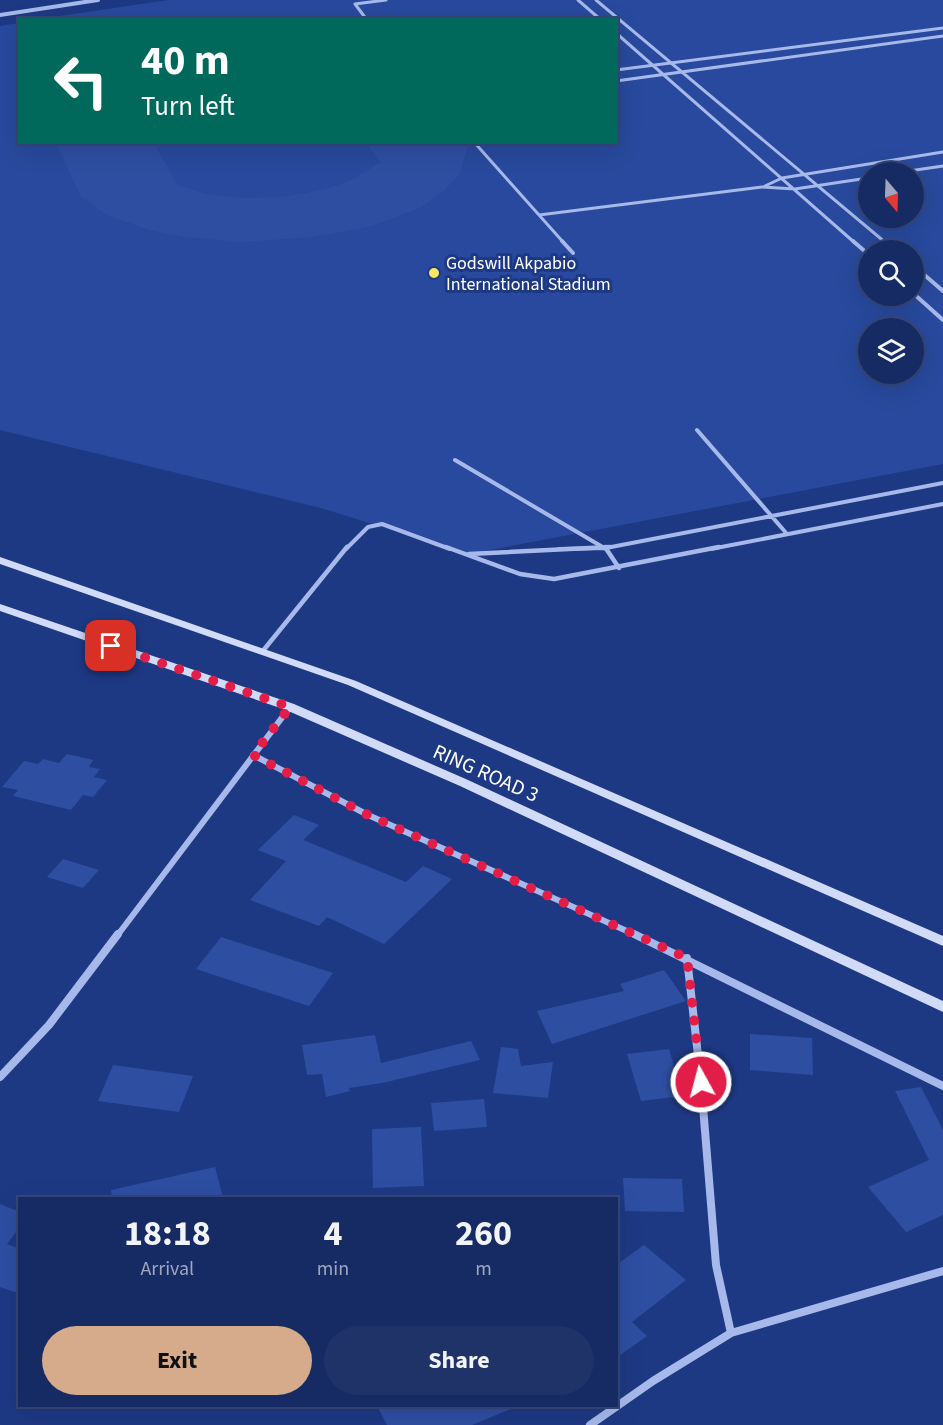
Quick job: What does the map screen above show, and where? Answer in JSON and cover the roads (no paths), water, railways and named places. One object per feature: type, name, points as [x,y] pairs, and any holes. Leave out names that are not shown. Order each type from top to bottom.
[{"type":"main road","name":"RING ROAD 3","points":[[0,560],[363,688],[943,941]]},
{"type":"main road","name":"RING ROAD 3","points":[[0,607],[290,707],[464,783],[943,1007]]},
{"type":"street","points":[[0,15],[99,0]]},
{"type":"street","points":[[0,1077],[49,1025],[290,707]]},
{"type":"street","points":[[253,755],[368,815],[687,958],[943,1086]]},
{"type":"street","points":[[687,958],[701,1082],[716,1265],[731,1333]]},
{"type":"street","points":[[618,1405],[731,1333],[943,1270]]},
{"type":"street","points":[[590,1425],[616,1407]]},
{"type":"lane","points":[[366,18],[356,4],[386,0]]},
{"type":"lane","points":[[578,0],[599,18]]},
{"type":"lane","points":[[596,0],[684,71],[883,240]]},
{"type":"lane","points":[[618,70],[943,28]]},
{"type":"lane","points":[[618,35],[858,245]]},
{"type":"lane","points":[[618,81],[943,36]]},
{"type":"lane","points":[[476,144],[573,253]]},
{"type":"lane","points":[[762,187],[782,178],[943,152]]},
{"type":"lane","points":[[924,169],[943,166]]},
{"type":"lane","points":[[539,215],[762,187],[795,189],[858,180]]},
{"type":"lane","points":[[924,275],[943,291]]},
{"type":"lane","points":[[924,303],[943,320]]},
{"type":"lane","points":[[697,430],[787,534]]},
{"type":"lane","points":[[455,460],[606,548],[619,568]]},
{"type":"lane","points":[[466,555],[535,549],[606,548],[943,483]]},
{"type":"lane","points":[[262,652],[357,535],[368,527],[382,524],[520,574],[554,579],[943,504]]},
{"type":"place","name":"Godswill Akpabio International Stadium","points":[[434,273]]}]
